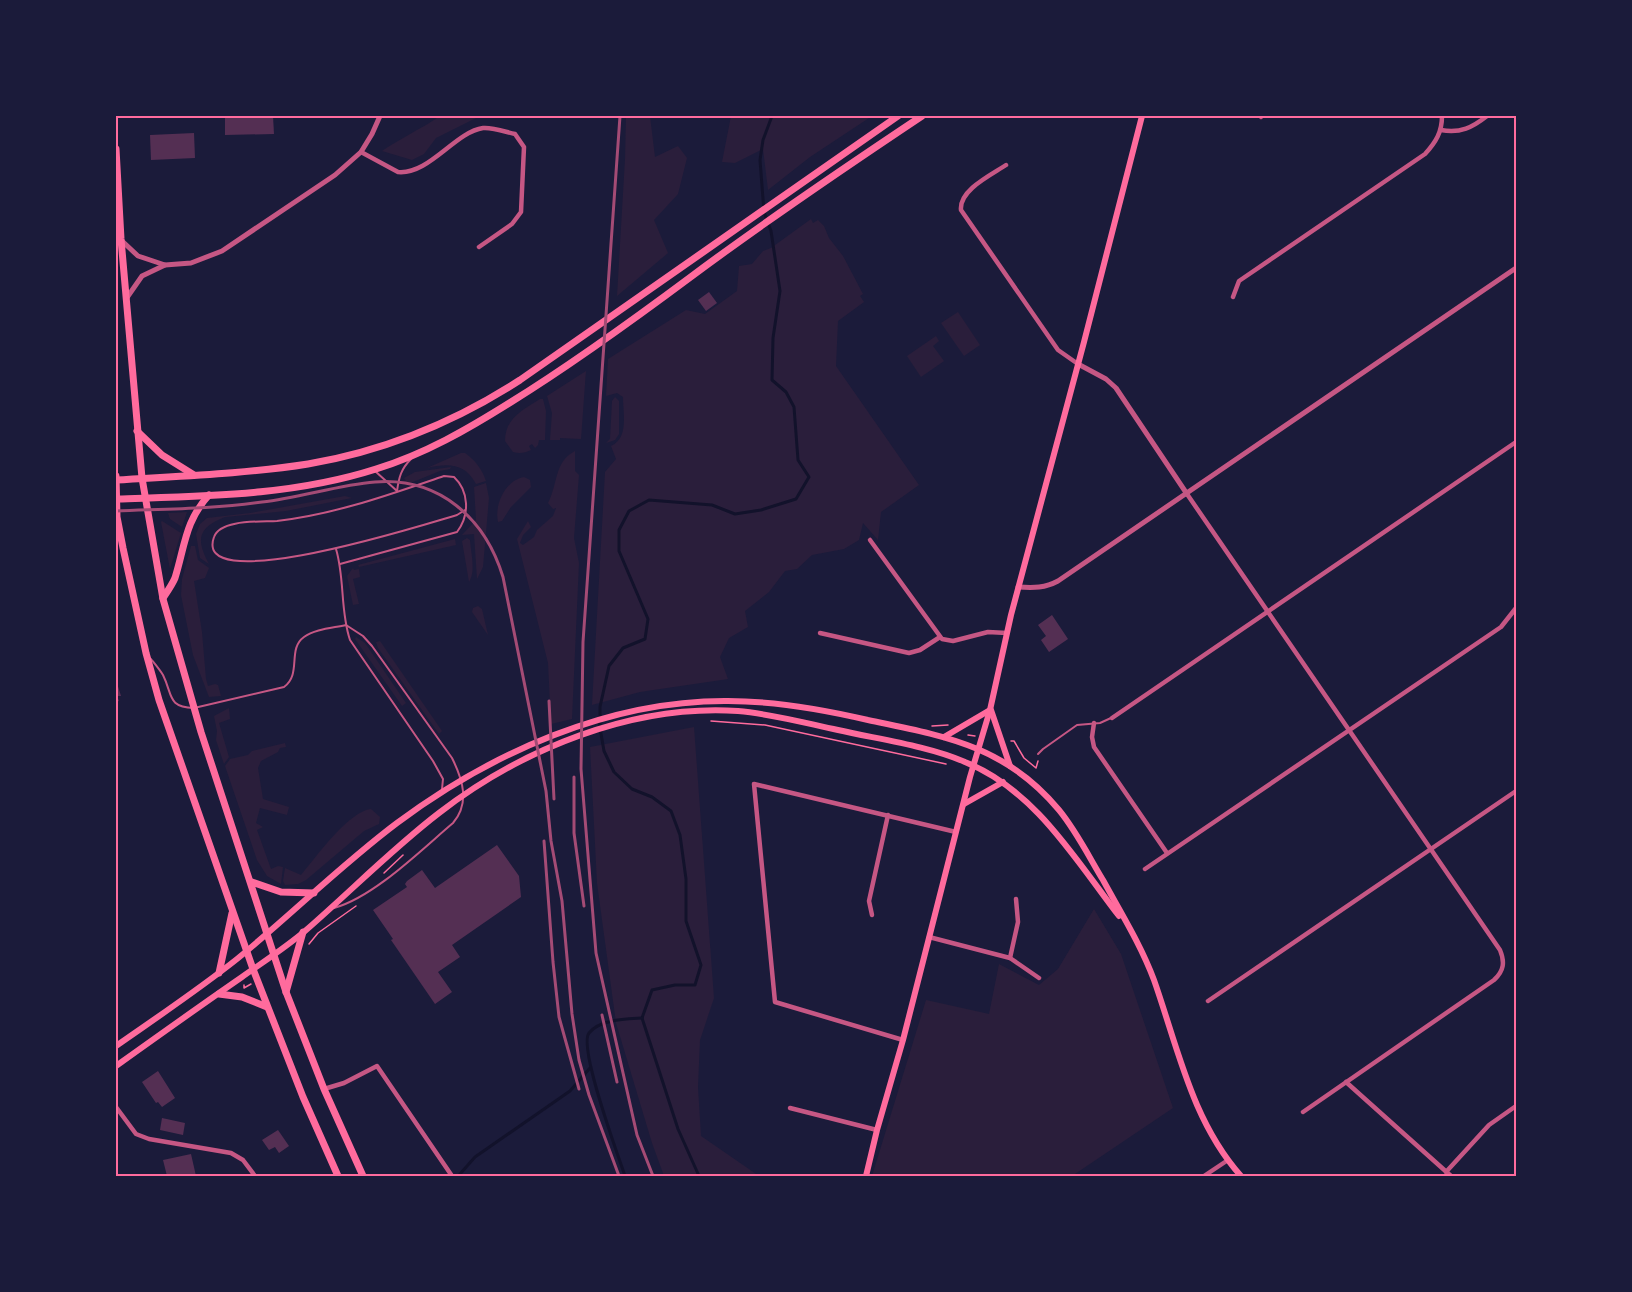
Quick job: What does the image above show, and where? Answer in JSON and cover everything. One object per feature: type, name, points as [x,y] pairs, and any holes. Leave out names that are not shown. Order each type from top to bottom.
[{"type":"main road","points":[[335,1174],[252,969],[159,700],[123,549],[117,517],[116,479],[194,475],[309,464],[386,444],[450,421],[488,401],[520,380],[783,194],[898,116]]},
{"type":"main road","points":[[116,499],[209,495],[304,487],[374,470],[414,455],[463,431],[579,359],[759,226],[922,116]]},
{"type":"main road","points":[[866,1176],[990,710],[1018,587],[1142,116]]},
{"type":"main road","points":[[116,149],[137,431],[144,498],[163,599],[214,772],[252,882],[286,992],[324,1089],[363,1176]]},
{"type":"main road","points":[[137,431],[162,455],[194,475]]},
{"type":"main road","points":[[163,599],[174,580],[191,519],[209,495]]},
{"type":"main road","points":[[116,541],[123,549]]},
{"type":"main road","points":[[116,1046],[246,952],[384,833],[442,792],[497,761],[572,729],[611,716],[644,709],[710,701],[752,701],[801,706],[944,737],[979,748],[1011,766],[1035,785],[1063,815],[1075,832],[1132,933],[1153,978],[1198,1109],[1214,1139],[1241,1176]]},
{"type":"main road","points":[[944,737],[990,710]]},
{"type":"main road","points":[[990,710],[1011,766]]},
{"type":"main road","points":[[116,1066],[274,955],[397,848],[473,789],[539,753],[590,733],[658,716],[710,711],[750,712],[931,752],[974,765],[1003,782],[1029,803],[1132,933]]},
{"type":"main road","points":[[964,804],[1003,782]]},
{"type":"main road","points":[[252,882],[281,892],[314,893]]},
{"type":"main road","points":[[219,973],[232,913]]},
{"type":"main road","points":[[286,992],[303,932]]},
{"type":"main road","points":[[219,994],[242,997],[267,1007]]},
{"type":"street","points":[[126,299],[142,276],[165,265],[201,260],[231,246],[335,176],[361,152],[380,116]]},
{"type":"street","points":[[1233,297],[1239,281],[1425,154],[1442,130],[1442,116]]},
{"type":"street","points":[[1442,130],[1466,129],[1487,116]]},
{"type":"street","points":[[361,152],[403,173],[411,172],[424,165],[470,134],[483,128],[515,134],[524,147],[521,212],[512,224],[479,247]]},
{"type":"street","points":[[1006,165],[964,194],[960,203],[961,210],[1058,350],[1116,388],[1500,950],[1503,959],[1502,970],[1494,980],[1303,1112]]},
{"type":"street","points":[[121,239],[138,256],[165,265]]},
{"type":"street","points":[[1018,587],[1037,589],[1048,587],[1058,581],[1516,268]]},
{"type":"street","points":[[1112,718],[1516,442]]},
{"type":"street","points":[[870,540],[939,637],[949,641],[988,632],[1007,633]]},
{"type":"street","points":[[1145,869],[1501,627],[1516,608]]},
{"type":"street","points":[[820,633],[909,653],[920,650],[939,637]]},
{"type":"street","points":[[1094,723],[1092,737],[1094,747],[1167,853]]},
{"type":"street","points":[[903,1040],[775,1002],[754,784],[956,832]]},
{"type":"street","points":[[1209,1002],[1516,792]]},
{"type":"street","points":[[872,915],[869,901],[888,815]]},
{"type":"street","points":[[1010,958],[1018,922],[1016,899]]},
{"type":"street","points":[[929,937],[1010,958],[1039,978]]},
{"type":"street","points":[[324,1089],[344,1083],[377,1066],[452,1176]]},
{"type":"street","points":[[1346,1082],[1451,1176]]},
{"type":"street","points":[[1446,1172],[1490,1125],[1516,1106]]},
{"type":"street","points":[[116,1107],[136,1134],[235,1154],[243,1160],[255,1176]]},
{"type":"street","points":[[790,1108],[877,1130]]},
{"type":"street","points":[[1204,1176],[1228,1160]]},
{"type":"lane","points":[[397,491],[399,476],[414,455]]},
{"type":"lane","points":[[374,470],[397,491]]},
{"type":"lane","points":[[340,564],[454,533],[463,523],[465,510],[466,493],[460,483],[454,477],[444,476],[354,507],[286,519],[228,525],[218,530],[213,540],[214,550],[220,556],[240,562],[261,561],[336,549],[457,515],[465,510]]},
{"type":"lane","points":[[336,549],[340,564],[346,625],[354,648],[438,770],[443,779],[442,792]]},
{"type":"lane","points":[[146,653],[163,676],[174,703],[181,707],[194,708],[284,687],[293,676],[296,648],[303,638],[309,634],[346,625],[363,636],[372,646],[452,758],[461,779],[464,802],[461,814],[382,881],[346,904],[328,910]]},
{"type":"lane","points":[[1038,754],[1077,725],[1112,718]]},
{"type":"path","points":[[711,721],[765,724],[949,764]]},
{"type":"path","points":[[934,725],[953,724]]},
{"type":"path","points":[[968,738],[970,735]]},
{"type":"path","points":[[1008,742],[1014,741],[1024,758],[1036,768],[1038,754]]},
{"type":"path","points":[[381,876],[403,855]]},
{"type":"path","points":[[305,951],[318,933],[358,904]]},
{"type":"path","points":[[244,988],[257,980]]},
{"type":"shaded area","points":[[440,116],[480,116],[436,138],[424,154],[412,160],[382,151],[426,125]]},
{"type":"shaded area","points":[[626,116],[650,116],[655,157],[678,146],[687,158],[678,194],[654,220],[668,253],[617,296],[625,159]]},
{"type":"shaded area","points":[[731,116],[872,116],[810,157],[768,190],[763,149],[735,163],[722,162]]},
{"type":"shaded area","points":[[811,219],[813,223],[818,220],[824,226],[863,294],[860,296],[864,302],[838,321],[836,366],[919,485],[881,512],[878,540],[863,523],[859,540],[844,549],[812,555],[797,569],[785,571],[769,592],[745,611],[748,627],[729,638],[720,657],[728,679],[640,692],[592,705],[605,472],[616,459],[611,446],[617,442],[624,425],[623,397],[617,393],[606,396],[608,359],[686,310],[705,314],[737,291],[739,266],[752,264],[763,251],[771,248]]},
{"type":"shaded area","points":[[958,312],[980,345],[964,356],[941,323]]},
{"type":"shaded area","points":[[936,336],[939,341],[933,346],[944,361],[921,377],[907,356]]},
{"type":"shaded area","points":[[586,371],[581,439],[550,440],[552,413],[547,396]]},
{"type":"shaded area","points":[[615,397],[619,401],[619,434],[615,440],[606,443],[610,439],[612,401]]},
{"type":"shaded area","points":[[543,399],[546,411],[545,440],[539,440],[535,448],[532,444],[529,446],[531,450],[527,452],[513,452],[505,441],[508,426],[516,416]]},
{"type":"shaded area","points":[[575,451],[575,471],[579,475],[574,538],[579,563],[572,719],[551,724],[548,663],[517,539],[528,521],[531,527],[523,535],[520,543],[523,545],[534,537],[537,530],[553,516],[556,508],[553,509],[548,503],[557,474],[563,461]]},
{"type":"shaded area","points":[[465,453],[475,462],[486,481],[476,484],[467,472],[455,466],[442,465],[427,468]]},
{"type":"shaded area","points":[[451,467],[408,484],[404,478],[415,472]]},
{"type":"shaded area","points":[[524,477],[530,480],[531,487],[511,507],[502,521],[498,522],[498,508],[503,494],[512,483]]},
{"type":"shaded area","points":[[486,483],[489,498],[483,567],[477,579],[474,534],[462,535],[476,520],[474,487]]},
{"type":"shaded area","points":[[345,496],[352,498],[286,511],[225,517],[204,530],[202,548],[209,564],[200,558],[196,534],[200,524],[207,518],[250,513]]},
{"type":"shaded area","points":[[187,512],[182,527],[170,519],[168,513]]},
{"type":"shaded area","points":[[161,522],[181,533],[170,569]]},
{"type":"shaded area","points":[[467,538],[470,540],[472,562],[469,582],[462,541]]},
{"type":"shaded area","points":[[455,539],[456,545],[359,567],[358,565]]},
{"type":"shaded area","points":[[191,546],[195,546],[198,560],[209,568],[205,578],[194,581],[206,679],[208,686],[218,685],[221,696],[209,697],[193,655],[181,595],[182,579]]},
{"type":"shaded area","points":[[353,568],[354,570],[359,569],[360,577],[353,579],[359,604],[353,605],[347,576]]},
{"type":"shaded area","points":[[478,606],[482,609],[488,635],[472,612],[473,608]]},
{"type":"shaded area","points":[[356,637],[365,643],[406,703],[402,706],[355,639]]},
{"type":"shaded area","points":[[380,641],[442,731],[439,734],[378,648],[376,642]]},
{"type":"shaded area","points":[[229,708],[230,719],[219,723],[229,757],[224,764],[216,740],[214,716]]},
{"type":"shaded area","points":[[694,727],[714,998],[700,1040],[698,1087],[701,1136],[759,1176],[664,1176],[616,1023],[597,883],[590,747]]},
{"type":"shaded area","points":[[285,743],[286,747],[280,748],[278,752],[261,761],[258,768],[263,799],[289,807],[287,815],[260,808],[256,823],[263,827],[257,830],[271,869],[278,866],[283,867],[281,884],[267,876],[257,860],[225,766],[230,759]]},
{"type":"shaded area","points":[[371,809],[380,817],[379,824],[364,831],[306,880],[298,884],[285,885],[283,881],[285,868],[301,875],[343,826],[362,812]]},
{"type":"shaded area","points":[[1094,909],[1121,954],[1173,1108],[1072,1176],[872,1176],[926,1000],[989,1014],[999,964],[1039,985],[1058,969]]},
{"type":"building","points":[[225,116],[273,116],[274,134],[225,135]]},
{"type":"building","points":[[194,133],[195,158],[151,160],[150,135]]},
{"type":"building","points":[[709,292],[717,303],[706,311],[698,300]]},
{"type":"building","points":[[1052,615],[1068,639],[1049,652],[1041,640],[1046,636],[1038,625]]},
{"type":"building","points":[[116,680],[121,696],[117,696],[119,701],[116,702]]},
{"type":"building","points":[[497,845],[519,876],[521,897],[452,945],[460,957],[438,972],[452,992],[435,1004],[373,910],[407,887],[405,884],[407,881],[422,870],[435,888]]},
{"type":"building","points":[[158,1071],[175,1098],[162,1107],[158,1102],[156,1103],[142,1082]]},
{"type":"building","points":[[162,1118],[185,1123],[183,1135],[160,1130]]},
{"type":"building","points":[[278,1130],[289,1146],[279,1153],[275,1147],[269,1150],[262,1140]]},
{"type":"building","points":[[191,1154],[196,1176],[167,1176],[163,1160]]},
{"type":"waterway","points":[[642,1018],[652,990],[675,985],[695,985],[701,965],[686,921],[686,879],[680,835],[671,811],[652,797],[632,789],[614,772],[604,751],[600,728],[600,707],[609,666],[623,648],[645,639],[648,619],[619,551],[619,530],[629,511],[649,500],[712,505],[735,514],[761,510],[796,499],[809,477],[798,460],[794,407],[786,392],[772,380],[773,338],[780,291],[771,231],[764,212],[760,160],[763,140],[772,116]]},
{"type":"waterway","points":[[642,1018],[678,1129],[699,1176]]},
{"type":"waterway","points":[[625,1176],[594,1079],[587,1042],[589,1033],[606,1022],[642,1018]]},
{"type":"waterway","points":[[460,1174],[475,1157],[570,1091],[590,1068]]},
{"type":"railway","points":[[620,116],[583,642],[581,769],[596,953],[637,1135],[653,1176]]},
{"type":"railway","points":[[116,511],[244,504],[290,498],[361,484],[398,482],[419,486],[439,494],[456,505],[484,537],[503,577],[546,791],[551,841],[562,901],[572,1014],[579,1060],[589,1095],[619,1176]]},
{"type":"railway","points":[[549,701],[554,799]]},
{"type":"railway","points":[[574,777],[574,833],[584,906]]},
{"type":"railway","points":[[544,841],[559,1017],[579,1089]]},
{"type":"railway","points":[[602,1015],[617,1082]]}]
